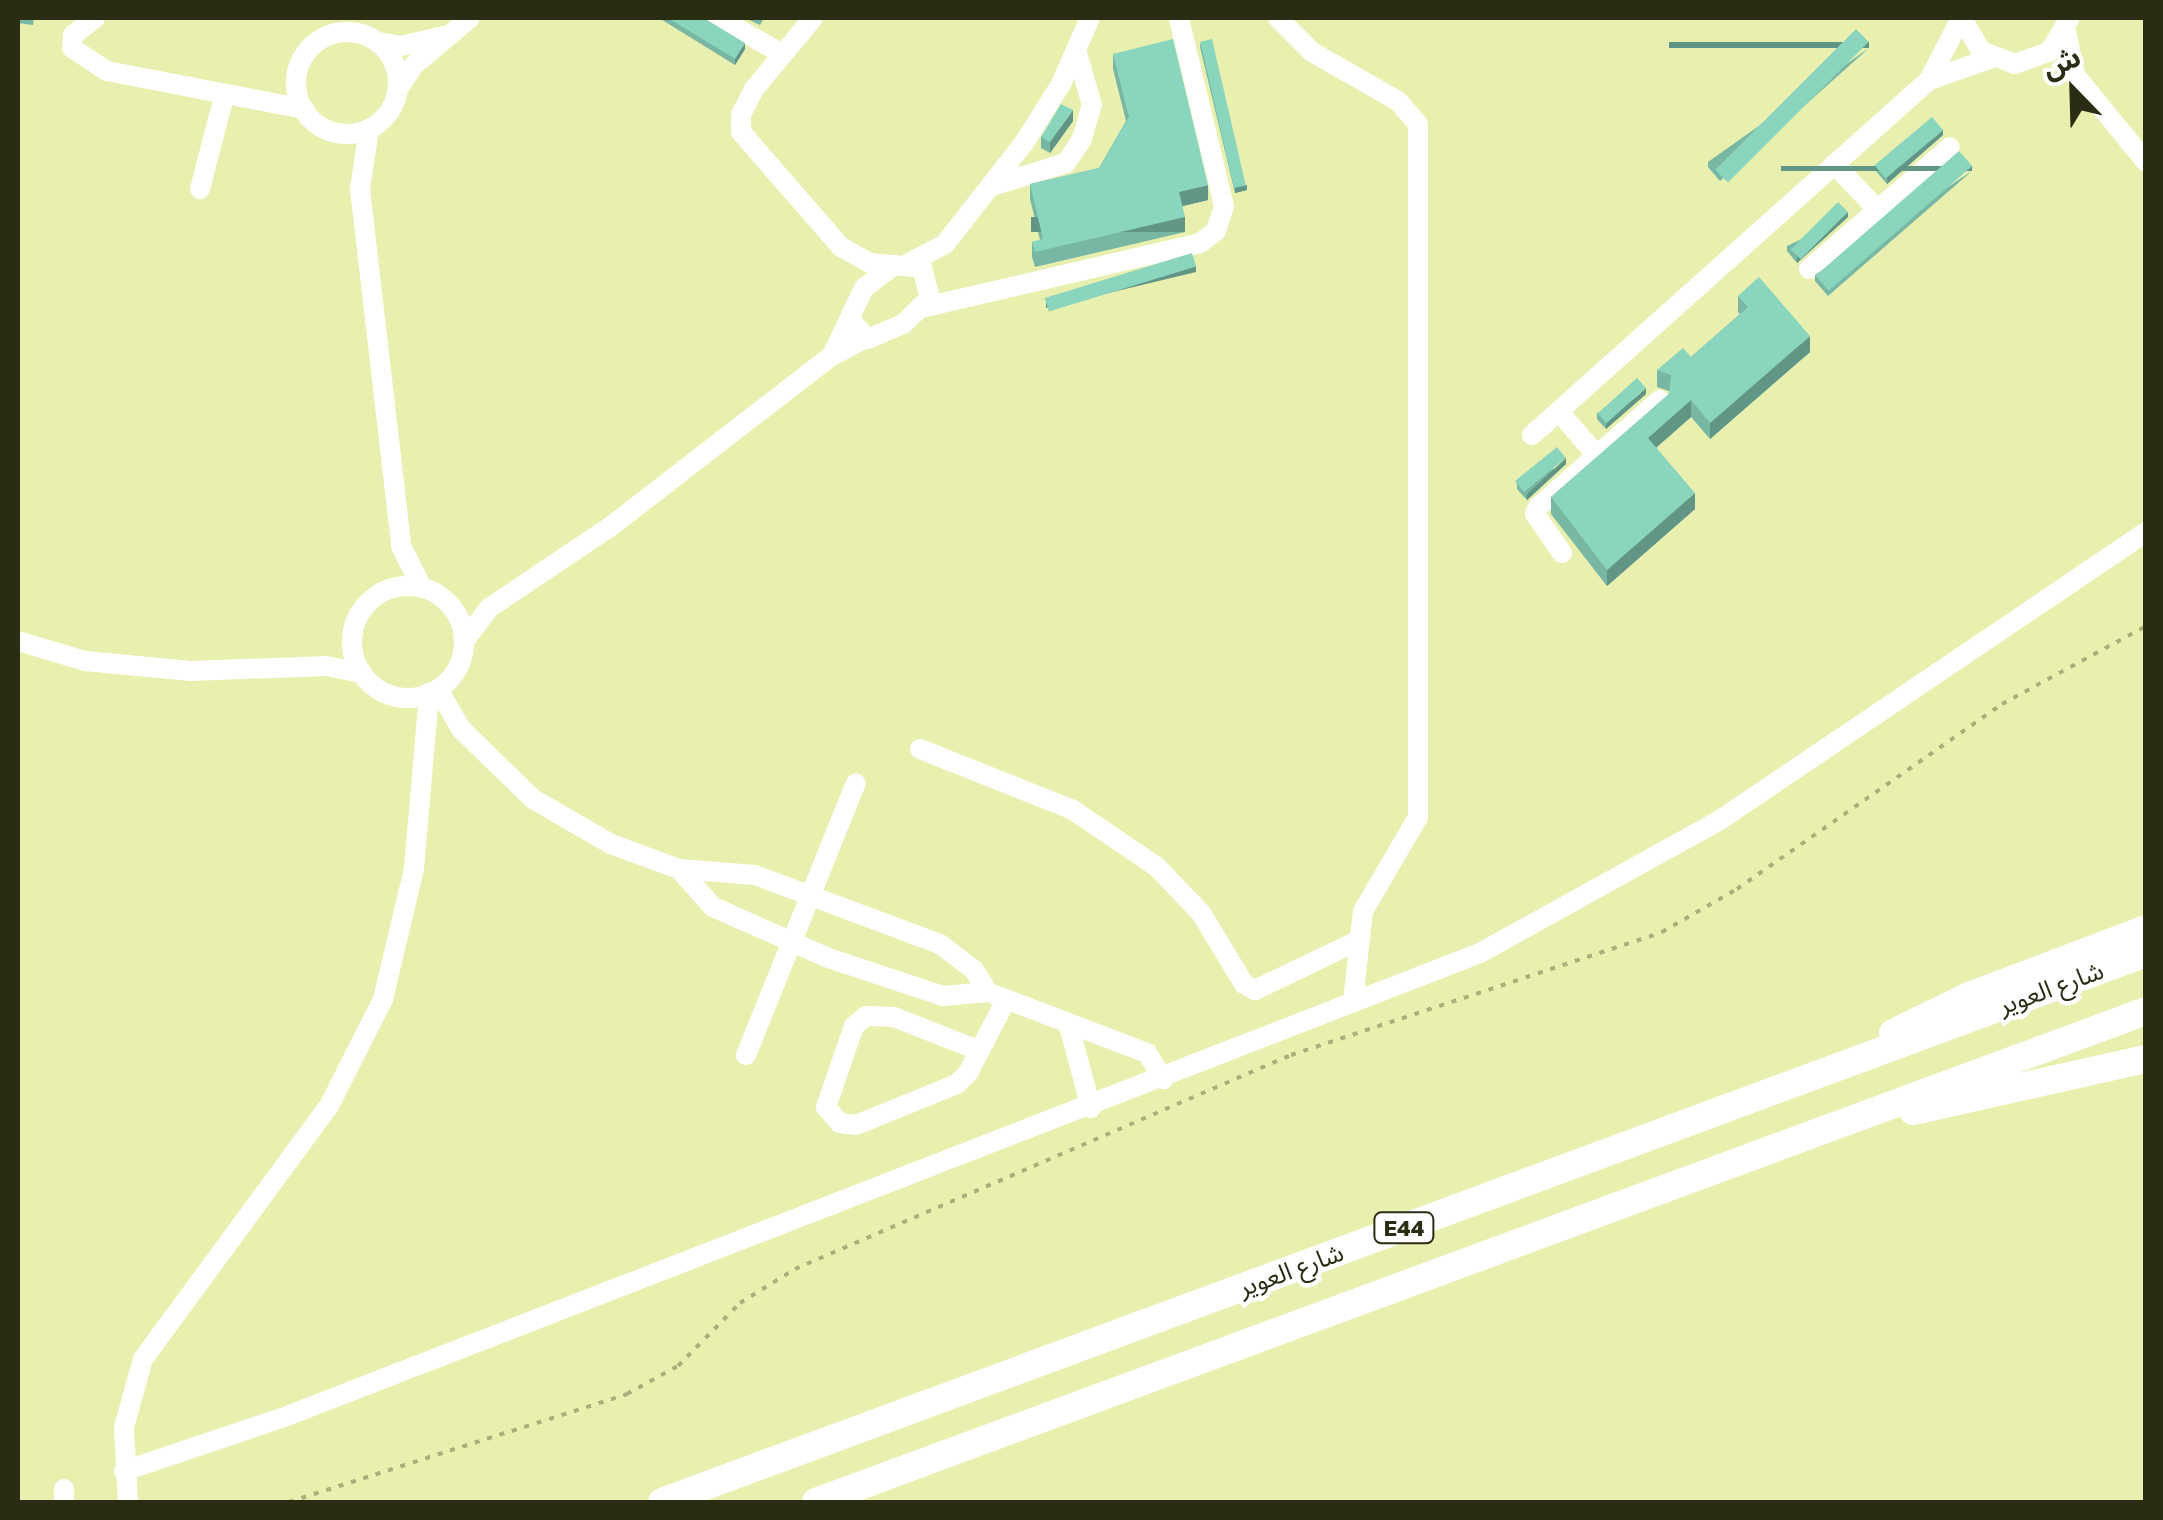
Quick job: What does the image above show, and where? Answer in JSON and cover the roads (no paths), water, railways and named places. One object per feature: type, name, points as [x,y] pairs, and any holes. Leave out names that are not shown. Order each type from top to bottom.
[{"type":"highway","points":[[1837,1068],[1922,1016],[2146,929]]},
{"type":"highway","name":"شارع العوير","points":[[662,1502],[2146,953]]},
{"type":"highway","name":"E44","points":[[816,1502],[2146,1011]]},
{"type":"highway","points":[[1838,1124],[2146,1059]]},
{"type":"lane","points":[[95,18],[74,35],[72,48],[85,60],[124,76],[224,96],[254,95],[304,109],[346,148],[360,188],[402,546],[421,586],[452,606],[465,640]]},
{"type":"lane","points":[[351,18],[392,57],[398,89]]},
{"type":"lane","points":[[360,188],[369,129],[393,106],[398,89],[446,36],[470,18]]},
{"type":"lane","points":[[718,18],[783,54]]},
{"type":"lane","points":[[813,18],[747,102],[741,132],[841,247],[870,263],[922,268],[932,288]]},
{"type":"lane","points":[[394,696],[434,691],[454,675],[465,640],[479,616],[542,574],[830,357],[866,338],[891,332],[921,308],[932,288],[945,244],[1034,128],[1090,18]]},
{"type":"lane","points":[[921,308],[1200,242],[1216,232],[1224,206],[1179,18]]},
{"type":"lane","points":[[1278,18],[1312,52],[1398,101],[1418,124],[1418,817],[1363,910],[1355,942],[1352,1002]]},
{"type":"lane","points":[[1962,18],[1972,42],[1992,58]]},
{"type":"lane","points":[[1532,435],[1930,80],[1962,18]]},
{"type":"lane","points":[[2027,62],[2050,52],[2068,24]]},
{"type":"lane","points":[[2068,24],[2075,75],[2144,157]]},
{"type":"lane","points":[[254,95],[299,67],[328,28],[401,46],[446,36]]},
{"type":"lane","points":[[990,187],[1066,164],[1082,139],[1092,105],[1076,50]]},
{"type":"lane","points":[[1930,80],[1992,58],[2027,62],[2075,75]]},
{"type":"lane","points":[[299,67],[304,109]]},
{"type":"lane","points":[[200,189],[224,96]]},
{"type":"lane","points":[[332,131],[369,129]]},
{"type":"lane","points":[[1810,269],[1950,147]]},
{"type":"lane","points":[[1834,164],[1878,210]]},
{"type":"lane","points":[[858,298],[901,264],[945,244]]},
{"type":"lane","points":[[830,357],[852,321],[858,298],[841,247]]},
{"type":"lane","points":[[852,321],[866,338]]},
{"type":"lane","points":[[1562,553],[1535,514],[1595,453],[1660,400]]},
{"type":"lane","points":[[1559,412],[1595,453]]},
{"type":"lane","points":[[124,1471],[287,1416],[1090,1108],[1480,953],[1643,868],[2146,532]]},
{"type":"lane","points":[[362,672],[352,633],[358,615],[385,590],[402,546]]},
{"type":"lane","points":[[452,606],[542,574]]},
{"type":"lane","points":[[385,590],[421,586]]},
{"type":"lane","points":[[272,667],[329,651],[352,633]]},
{"type":"lane","points":[[18,641],[84,661],[191,671],[272,667],[362,672],[394,696],[415,722],[422,762]]},
{"type":"lane","points":[[128,1502],[124,1427],[142,1359],[329,1106],[384,999],[411,888],[422,762],[434,691]]},
{"type":"lane","points":[[434,691],[461,730],[533,799],[611,844],[679,869],[755,875],[940,944],[974,970],[997,996]]},
{"type":"lane","points":[[920,748],[1073,810],[1158,866],[1201,913],[1244,984],[1255,990],[1355,942]]},
{"type":"lane","points":[[746,1054],[856,784]]},
{"type":"lane","points":[[679,869],[714,907],[791,943],[943,996],[997,996],[1069,1026],[1082,1025],[1147,1053],[1163,1079]]},
{"type":"lane","points":[[978,1050],[894,1017],[866,1016],[854,1026],[826,1106],[840,1124],[856,1124],[957,1084],[978,1050],[997,996]]},
{"type":"lane","points":[[1069,1026],[1090,1108]]}]
